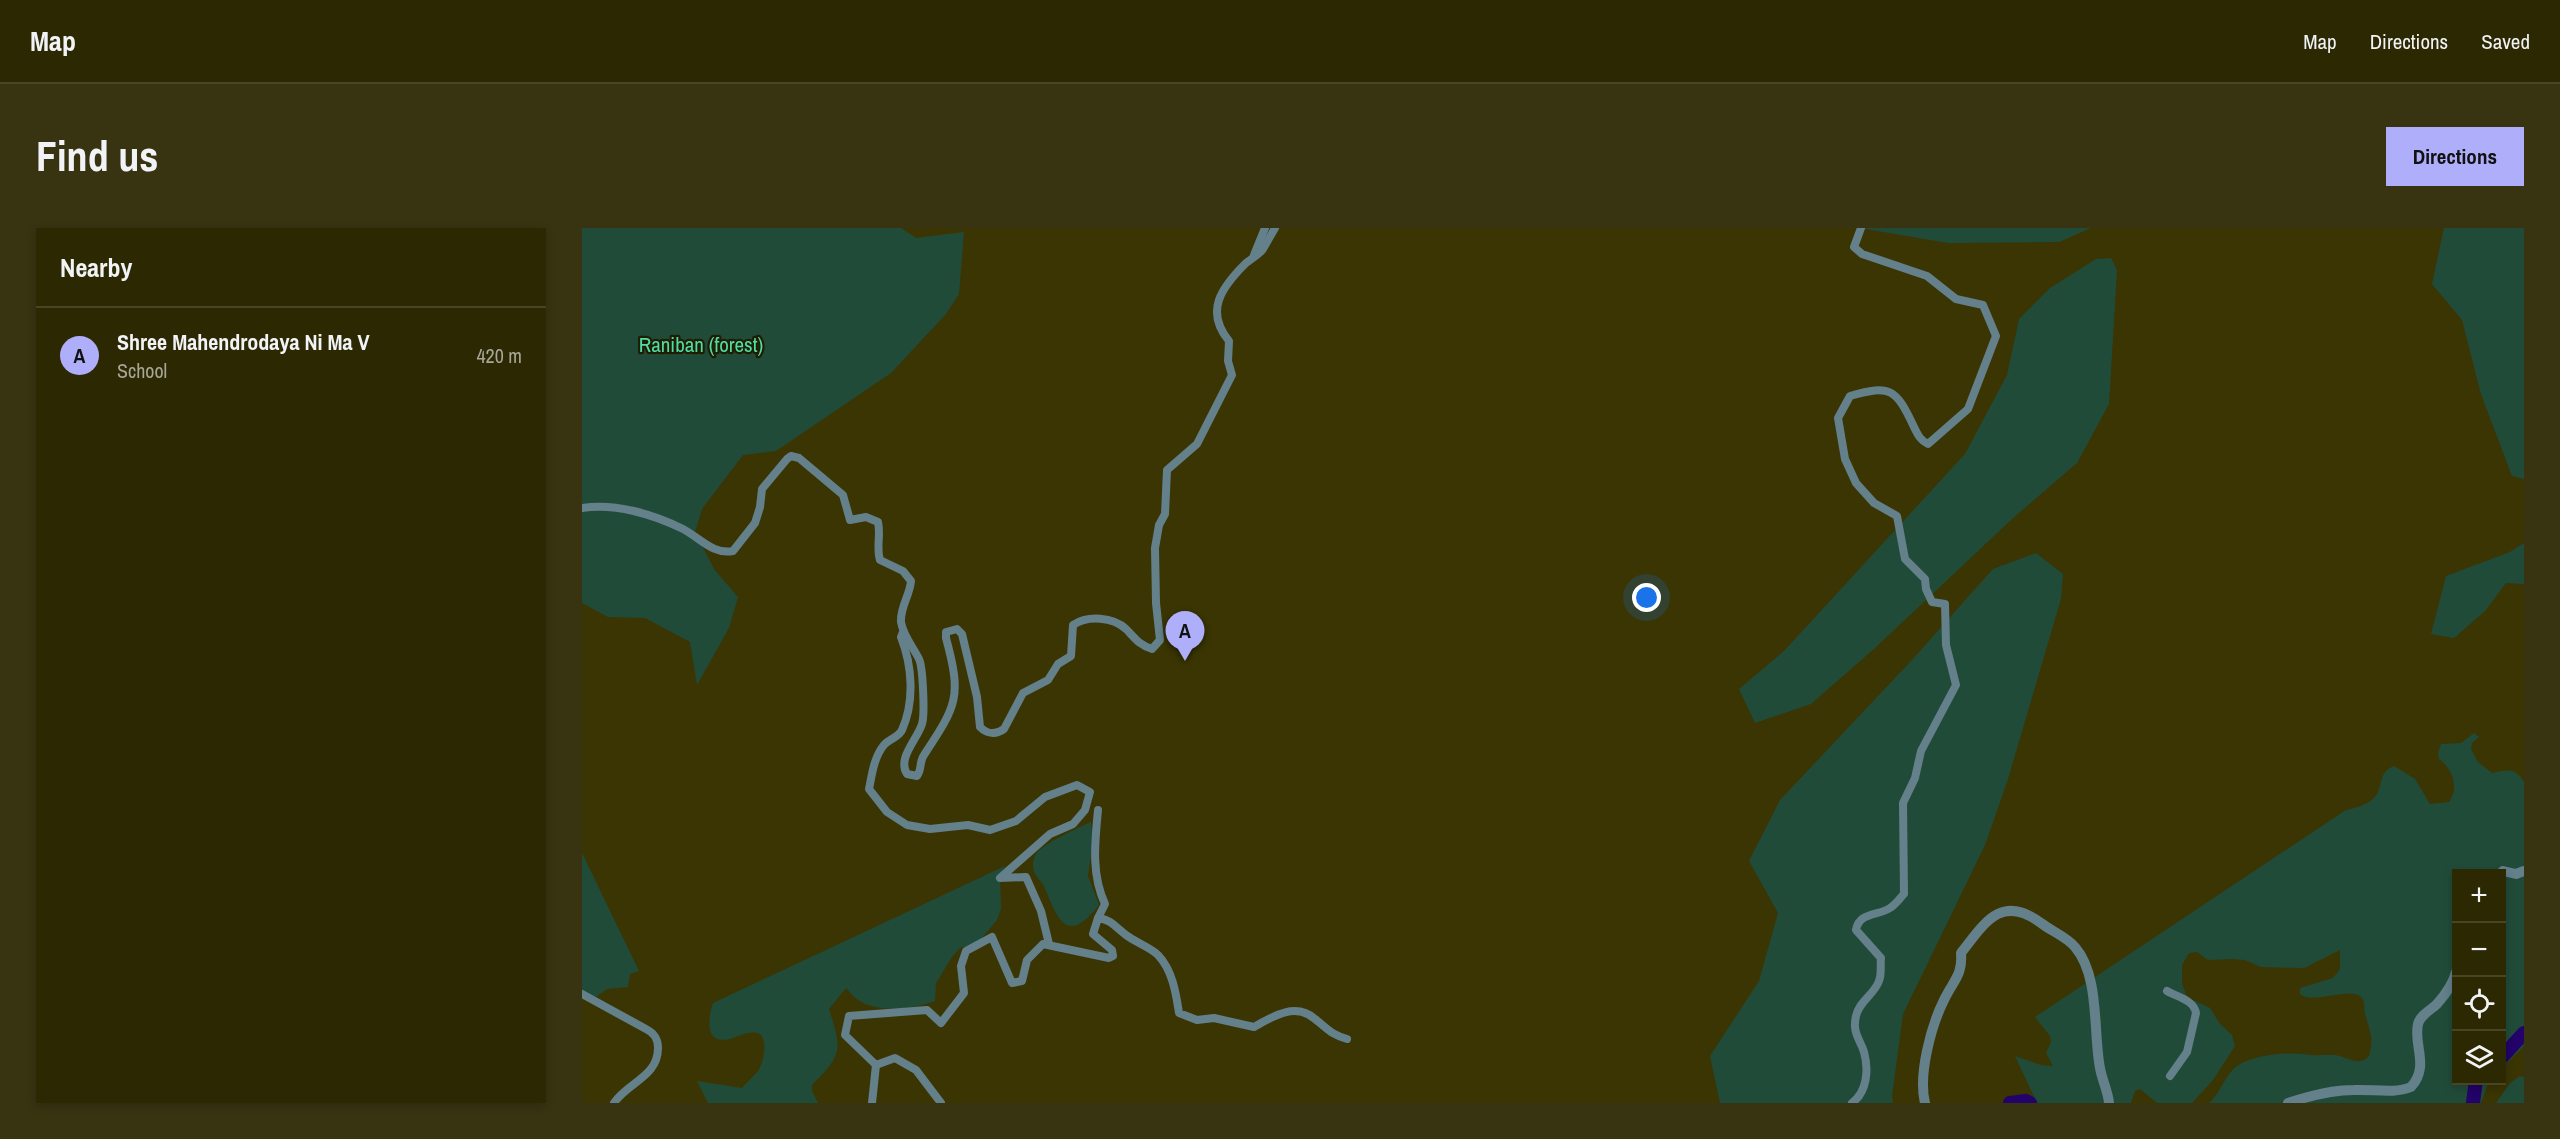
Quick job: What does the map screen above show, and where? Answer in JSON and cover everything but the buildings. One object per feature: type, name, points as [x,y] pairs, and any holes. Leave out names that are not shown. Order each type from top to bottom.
[{"type":"street","points":[[1252,258],[1265,228]]},
{"type":"street","points":[[582,508],[607,506],[642,514],[683,529],[712,548],[725,553],[733,551],[755,523],[762,489],[766,482],[791,456],[799,458],[843,495],[850,520],[866,517],[878,522],[880,530],[877,551],[880,560],[903,572],[911,581],[901,619],[904,632],[921,663],[925,711],[919,733],[903,760],[903,768],[911,776],[916,776],[921,771],[923,756],[940,733],[954,699],[957,682],[946,638],[946,632],[951,629],[957,629],[962,634],[977,697],[980,727],[985,732],[992,733],[1004,729],[1023,693],[1048,680],[1058,664],[1071,656],[1073,625],[1079,621],[1100,619],[1113,622],[1125,628],[1143,646],[1152,649],[1160,640],[1156,603],[1155,548],[1159,525],[1165,514],[1167,470],[1197,444],[1232,375],[1228,361],[1228,341],[1217,319],[1220,293],[1263,249],[1275,228]]},
{"type":"street","points":[[1852,1103],[1861,1096],[1866,1082],[1864,1051],[1856,1038],[1856,1016],[1863,1002],[1874,992],[1880,979],[1881,958],[1856,930],[1857,924],[1867,915],[1892,907],[1904,894],[1903,803],[1915,778],[1920,751],[1956,685],[1946,645],[1945,604],[1932,602],[1926,589],[1925,579],[1905,559],[1897,516],[1874,503],[1856,483],[1845,459],[1838,418],[1850,396],[1874,389],[1891,392],[1902,400],[1920,440],[1928,444],[1968,409],[1996,336],[1983,305],[1956,299],[1927,276],[1862,254],[1854,247],[1861,228]]},
{"type":"street","points":[[904,632],[901,637],[909,671],[909,707],[901,732],[884,745],[873,765],[869,789],[887,812],[907,825],[930,829],[968,825],[990,830],[1016,820],[1045,797],[1077,785],[1090,792],[1085,810],[1073,824],[1050,834],[1000,878],[1026,877],[1041,911],[1049,944]]},
{"type":"street","points":[[876,1065],[845,1035],[849,1016],[927,1011],[941,1023],[964,993],[961,966],[966,951],[992,937],[1012,983],[1022,981],[1027,960],[1043,944],[1109,958],[1113,956],[1112,950],[1093,934],[1105,903],[1099,890],[1095,861],[1098,810]]},
{"type":"street","points":[[2506,872],[2516,874],[2524,871]]},
{"type":"street","points":[[1925,1103],[1922,1087],[1933,1033],[1944,1000],[1962,967],[1961,953],[1986,922],[1998,914],[2017,911],[2034,918],[2070,942],[2076,947],[2084,963],[2096,1018],[2099,1066],[2109,1103]]},
{"type":"street","points":[[1098,918],[1109,919],[1126,935],[1158,955],[1168,970],[1176,991],[1179,1013],[1197,1020],[1215,1018],[1254,1027],[1279,1013],[1302,1010],[1332,1035],[1347,1039]]},
{"type":"street","points":[[2288,1103],[2340,1090],[2393,1091],[2411,1087],[2419,1071],[2421,1049],[2417,1035],[2420,1020],[2443,996],[2454,977]]},
{"type":"street","points":[[2167,991],[2195,1007],[2196,1013],[2187,1052],[2170,1076]]},
{"type":"street","points":[[582,994],[653,1033],[658,1040],[656,1062],[649,1073],[614,1103]]},
{"type":"street","points":[[876,1065],[895,1058],[916,1070],[941,1103]]},
{"type":"street","points":[[872,1103],[876,1065]]},
{"type":"green space","name":"Raniban (forest)","points":[[582,228],[901,228],[916,238],[964,232],[959,294],[946,314],[891,373],[776,451],[743,455],[702,509],[695,532],[714,569],[738,597],[729,628],[697,685],[690,642],[645,618],[608,617],[582,603]]},
{"type":"green space","points":[[1860,228],[2091,228],[2059,242],[1948,243]]},
{"type":"green space","points":[[2444,228],[2524,228],[2524,479],[2512,476],[2481,394],[2462,320],[2432,284]]},
{"type":"green space","points":[[2111,258],[2117,270],[2109,404],[2077,463],[2012,519],[1875,648],[1811,704],[1755,723],[1739,689],[1784,651],[1965,454],[2007,375],[2019,319],[2050,288],[2096,259]]},
{"type":"green space","points":[[2524,543],[2524,584],[2506,583],[2485,611],[2454,638],[2431,634],[2446,576],[2510,552]]},
{"type":"green space","points":[[2036,553],[2063,574],[2061,599],[2008,779],[1985,845],[1903,1014],[1893,1103],[1720,1103],[1710,1056],[1759,981],[1778,913],[1749,861],[1780,800],[1911,661],[1993,569]]},
{"type":"green space","points":[[2474,733],[2479,737],[2472,743],[2471,749],[2478,762],[2492,773],[2514,772],[2524,782],[2524,1046],[2506,1064],[2506,869],[2452,869],[2452,1085],[2488,1085],[2481,1103],[2209,1103],[2232,1070],[2252,1059],[2269,1055],[2295,1054],[2337,1055],[2362,1061],[2369,1056],[2371,1035],[2364,1002],[2359,995],[2343,994],[2314,998],[2300,994],[2300,988],[2333,978],[2340,969],[2340,950],[2304,968],[2261,967],[2245,960],[2208,960],[2197,952],[2189,953],[2182,965],[2182,984],[2187,997],[2210,1008],[2220,1024],[2232,1035],[2235,1046],[2213,1080],[2192,1103],[2157,1103],[2140,1089],[2135,1091],[2131,1103],[2037,1103],[2015,1056],[2041,1065],[2053,1066],[2046,1053],[2051,1042],[2050,1036],[2035,1017],[2346,810],[2367,803],[2377,794],[2389,768],[2394,766],[2415,779],[2430,804],[2449,802],[2454,791],[2453,779],[2448,768],[2439,759],[2438,753],[2441,744],[2461,743]]},
{"type":"green space","points":[[1091,822],[1093,840],[1088,876],[1099,905],[1079,924],[1071,926],[1059,918],[1044,886],[1035,873],[1034,860],[1039,850],[1045,846]]},
{"type":"green space","points":[[582,853],[639,971],[630,974],[628,987],[607,989],[596,997],[582,992]]},
{"type":"green space","points":[[1005,866],[1000,878],[1001,909],[997,920],[977,944],[960,948],[952,957],[936,983],[935,1001],[907,1008],[876,1007],[858,1000],[846,988],[829,1009],[838,1043],[830,1066],[812,1085],[812,1091],[818,1103],[708,1103],[697,1081],[742,1088],[758,1071],[764,1050],[763,1039],[757,1033],[746,1033],[722,1040],[716,1038],[712,1034],[709,1023],[713,1003]]},
{"type":"green space","points":[[2520,1076],[2524,1077],[2524,1103],[2496,1103],[2510,1083]]},
{"type":"waterway","points":[[2506,1053],[2524,1033]]},
{"type":"waterway","points":[[2473,1103],[2475,1085]]},
{"type":"waterway","points":[[2010,1103],[2026,1101],[2030,1103]]},
{"type":"place","name":"Shree Mahendrodaya Ni Ma V","points":[[1185,661]]}]
